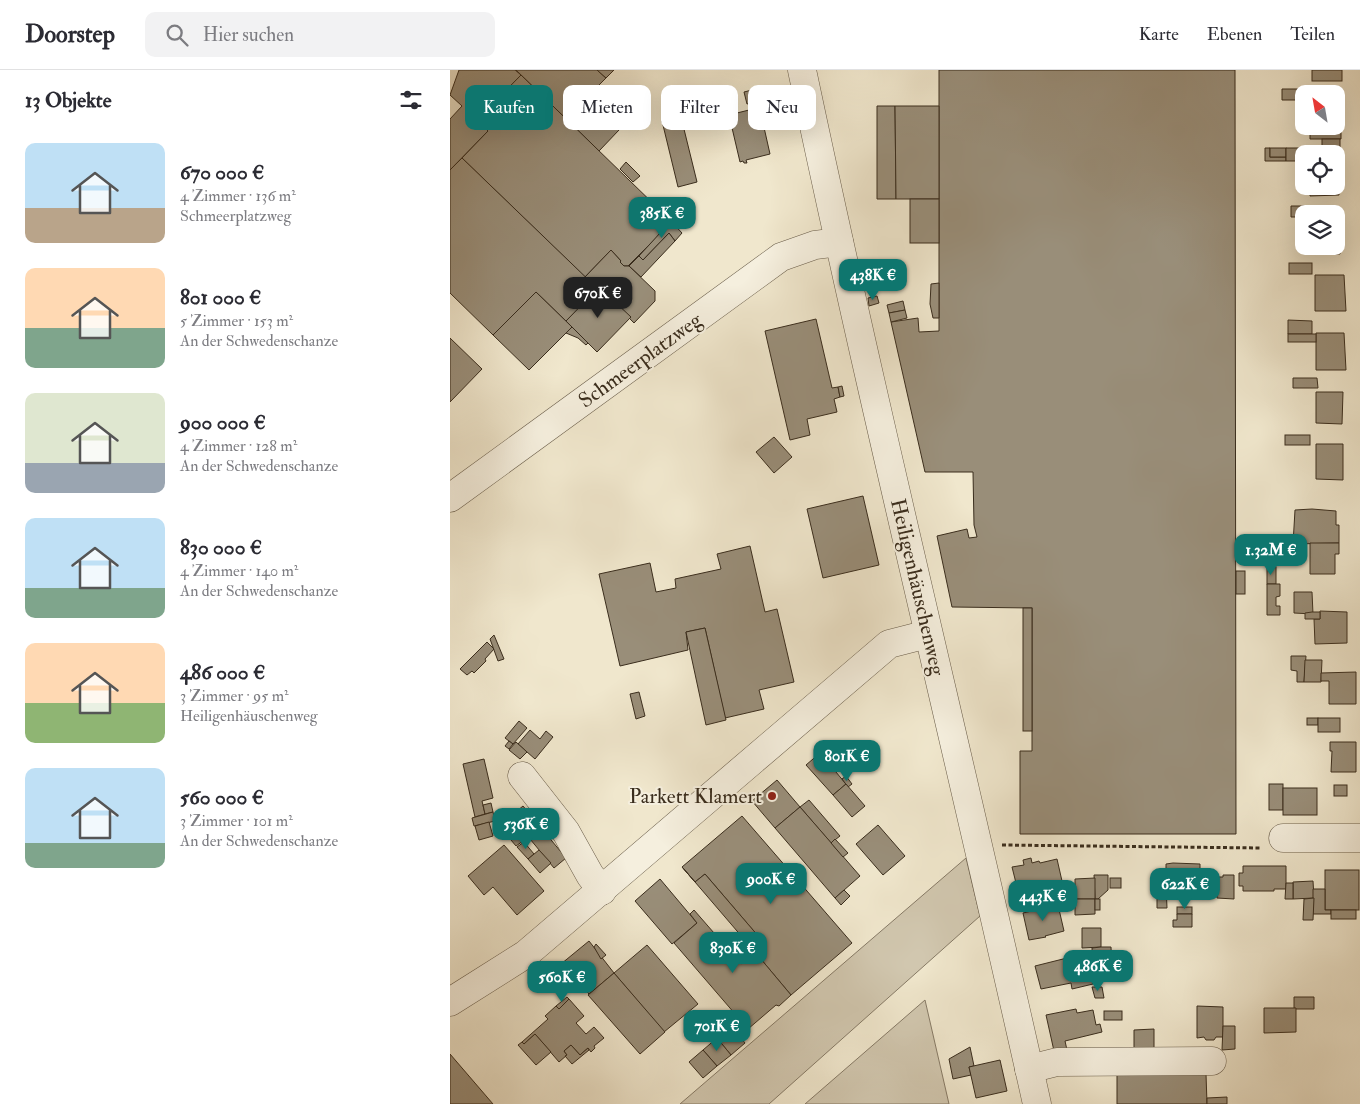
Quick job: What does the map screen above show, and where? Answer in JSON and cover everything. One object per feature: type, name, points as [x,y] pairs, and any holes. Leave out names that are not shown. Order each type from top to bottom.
[{"type":"street","name":"Heiligenhäuschenweg","points":[[802,70],[928,634],[1037,1104]]},
{"type":"street","name":"Schmeerplatzweg","points":[[450,498],[781,257],[815,245],[839,242]]},
{"type":"street","points":[[450,1002],[526,954],[889,644],[928,634]]},
{"type":"street","points":[[522,776],[566,832],[590,875],[602,891]]},
{"type":"street","points":[[1283,838],[1360,838]]},
{"type":"street","points":[[1030,1069],[1056,1062],[1212,1061]]},
{"type":"path","points":[[978,845],[1273,848],[1283,838]]},
{"type":"shaded area","points":[[966,858],[980,916],[769,1104],[680,1104]]},
{"type":"shaded area","points":[[925,1000],[949,1104],[805,1104]]},
{"type":"building","points":[[459,70],[515,70],[521,75],[511,85],[465,85],[465,130],[488,131],[450,170],[450,119],[462,106],[450,95]]},
{"type":"building","points":[[516,70],[597,70],[606,78],[599,85],[563,85],[563,116],[553,106],[553,85],[531,85]]},
{"type":"building","points":[[597,70],[614,70],[606,78]]},
{"type":"building","points":[[939,70],[1235,70],[1236,834],[1020,834],[1020,751],[1032,751],[1032,608],[952,607],[937,536],[967,529],[969,538],[977,537],[974,525],[973,472],[925,472],[891,322],[918,318],[919,332],[939,331]]},
{"type":"building","points":[[1312,70],[1342,70],[1342,81],[1312,81]]},
{"type":"building","points":[[521,75],[531,85],[511,85]]},
{"type":"building","points":[[1282,89],[1295,89],[1295,100],[1282,100]]},
{"type":"building","points":[[748,91],[748,104],[747,104],[744,92]]},
{"type":"building","points":[[553,106],[563,116],[563,130],[578,130],[665,215],[667,214],[671,218],[670,224],[628,266],[624,266],[611,250],[585,277],[462,158],[488,131],[553,130]]},
{"type":"building","points":[[877,106],[895,106],[896,199],[877,199]]},
{"type":"building","points":[[895,106],[939,106],[939,199],[896,199]]},
{"type":"building","points":[[748,110],[748,130],[765,130],[770,154],[746,160],[747,163],[740,162],[733,130],[738,130],[738,113]]},
{"type":"building","points":[[577,130],[619,130],[599,151]]},
{"type":"building","points":[[664,130],[684,130],[697,182],[678,187]]},
{"type":"building","points":[[1310,135],[1341,135],[1341,139],[1310,139]]},
{"type":"building","points":[[1322,139],[1340,139],[1340,145],[1322,145]]},
{"type":"building","points":[[1265,148],[1270,148],[1270,157],[1286,157],[1286,161],[1265,161]]},
{"type":"building","points":[[1270,148],[1286,148],[1286,157],[1270,157]]},
{"type":"building","points":[[1286,148],[1295,148],[1295,161],[1286,161]]},
{"type":"building","points":[[462,158],[598,289],[566,321],[536,292],[493,335],[450,293],[450,170]]},
{"type":"building","points":[[626,162],[640,176],[633,182],[620,169]]},
{"type":"building","points":[[910,199],[939,199],[939,243],[910,243]]},
{"type":"building","points":[[1291,206],[1295,206],[1295,217],[1291,217]]},
{"type":"building","points":[[671,221],[682,233],[675,241],[669,233],[643,260],[639,256]]},
{"type":"building","points":[[669,233],[675,241],[641,277],[629,266],[639,256],[643,260]]},
{"type":"building","points":[[611,250],[624,266],[629,266],[655,291],[655,301],[634,323],[599,287],[598,289],[585,277]]},
{"type":"building","points":[[1289,263],[1312,263],[1312,274],[1289,274]]},
{"type":"building","points":[[1315,275],[1344,275],[1346,311],[1315,311]]},
{"type":"building","points":[[939,283],[939,318],[933,318],[930,304],[931,284]]},
{"type":"building","points":[[599,287],[631,317],[597,352],[566,321]]},
{"type":"building","points":[[536,292],[572,327],[529,370],[493,335]]},
{"type":"building","points":[[877,296],[879,303],[869,306],[868,298]]},
{"type":"building","points":[[903,301],[905,310],[889,313],[887,305]]},
{"type":"building","points":[[905,310],[907,318],[891,322],[889,313]]},
{"type":"building","points":[[816,319],[832,388],[838,387],[840,397],[834,399],[837,412],[807,419],[810,435],[790,440],[765,331]]},
{"type":"building","points":[[1288,320],[1312,321],[1312,334],[1288,334]]},
{"type":"building","points":[[572,327],[588,343],[586,345],[578,338],[566,333]]},
{"type":"building","points":[[1316,333],[1344,333],[1346,370],[1316,370]]},
{"type":"building","points":[[1288,334],[1316,334],[1316,342],[1288,342]]},
{"type":"building","points":[[450,338],[482,369],[450,402]]},
{"type":"building","points":[[1293,378],[1317,378],[1318,388],[1293,388]]},
{"type":"building","points":[[842,386],[844,396],[840,397],[838,387]]},
{"type":"building","points":[[1316,392],[1343,392],[1342,424],[1316,423]]},
{"type":"building","points":[[1285,435],[1310,435],[1310,445],[1285,445]]},
{"type":"building","points":[[774,437],[792,457],[774,473],[756,452]]},
{"type":"building","points":[[1316,444],[1343,444],[1343,480],[1316,479]]},
{"type":"building","points":[[863,496],[879,565],[823,578],[807,509]]},
{"type":"building","points":[[1295,510],[1336,511],[1336,525],[1339,525],[1339,543],[1293,544]]},
{"type":"building","points":[[1310,543],[1339,543],[1339,554],[1335,554],[1335,574],[1310,574]]},
{"type":"building","points":[[750,546],[765,612],[777,609],[794,682],[759,690],[764,709],[725,718],[705,628],[686,632],[688,650],[620,666],[599,574],[650,563],[656,592],[676,588],[675,579],[721,569],[717,554]]},
{"type":"building","points":[[1267,567],[1276,567],[1276,584],[1267,584]]},
{"type":"building","points":[[1236,571],[1245,571],[1245,594],[1236,594]]},
{"type":"building","points":[[1267,584],[1280,584],[1280,596],[1276,597],[1276,606],[1280,606],[1280,615],[1267,615]]},
{"type":"building","points":[[1294,592],[1312,592],[1313,614],[1294,613]]},
{"type":"building","points":[[1023,608],[1032,608],[1032,731],[1023,731]]},
{"type":"building","points":[[1320,611],[1347,612],[1347,643],[1315,644],[1314,619],[1320,619]]},
{"type":"building","points":[[1320,612],[1320,619],[1305,619],[1305,613]]},
{"type":"building","points":[[705,628],[726,720],[706,725],[686,632]]},
{"type":"building","points":[[494,635],[504,659],[498,661],[490,639]]},
{"type":"building","points":[[487,642],[494,649],[485,659],[486,661],[474,673],[472,671],[467,675],[460,669]]},
{"type":"building","points":[[1291,656],[1306,656],[1304,682],[1297,682],[1297,671],[1291,670]]},
{"type":"building","points":[[1305,660],[1322,660],[1321,682],[1304,682]]},
{"type":"building","points":[[1356,672],[1356,704],[1329,704],[1329,681],[1321,681],[1321,673]]},
{"type":"building","points":[[639,692],[645,716],[636,719],[630,694]]},
{"type":"building","points":[[1307,718],[1318,718],[1318,725],[1307,725]]},
{"type":"building","points":[[1318,718],[1340,718],[1340,732],[1318,732]]},
{"type":"building","points":[[519,721],[527,728],[513,744],[505,738]]},
{"type":"building","points":[[530,730],[540,739],[546,731],[553,737],[535,759],[518,744]]},
{"type":"building","points":[[509,741],[513,744],[509,749],[505,746]]},
{"type":"building","points":[[516,742],[527,752],[520,759],[509,750]]},
{"type":"building","points":[[1330,742],[1356,742],[1356,772],[1331,772],[1332,751],[1330,751]]},
{"type":"building","points":[[820,753],[846,784],[833,795],[806,765]]},
{"type":"building","points":[[484,759],[493,798],[482,801],[485,814],[475,817],[463,764]]},
{"type":"building","points":[[846,776],[852,784],[848,787],[842,779]]},
{"type":"building","points":[[777,780],[800,807],[775,828],[752,801]]},
{"type":"building","points":[[846,784],[865,806],[852,817],[833,795]]},
{"type":"building","points":[[1269,784],[1283,784],[1283,810],[1269,810]]},
{"type":"building","points":[[1334,785],[1347,785],[1347,796],[1334,796]]},
{"type":"building","points":[[1283,788],[1317,788],[1317,815],[1283,815]]},
{"type":"building","points":[[809,800],[840,836],[831,843],[800,807]]},
{"type":"building","points":[[491,803],[493,812],[485,814],[483,805]]},
{"type":"building","points":[[523,806],[566,858],[554,868],[511,816]]},
{"type":"building","points":[[800,807],[860,876],[835,898],[775,828]]},
{"type":"building","points":[[493,812],[495,821],[474,826],[472,818]]},
{"type":"building","points":[[742,816],[852,943],[791,995],[755,952],[765,944],[705,874],[695,882],[682,867]]},
{"type":"building","points":[[489,822],[493,836],[479,840],[475,826]]},
{"type":"building","points":[[878,825],[905,856],[883,875],[856,844]]},
{"type":"building","points":[[513,829],[523,841],[516,846],[506,834]]},
{"type":"building","points":[[835,839],[848,853],[843,857],[831,843]]},
{"type":"building","points":[[524,842],[534,854],[528,859],[517,847]]},
{"type":"building","points":[[504,845],[544,891],[517,915],[493,887],[484,895],[468,876]]},
{"type":"building","points":[[539,850],[551,863],[540,873],[528,859]]},
{"type":"building","points":[[1031,858],[1032,863],[1057,859],[1062,881],[1059,881],[1060,885],[1047,888],[1046,884],[1018,891],[1012,867],[1024,865],[1023,860]]},
{"type":"building","points":[[1166,864],[1200,864],[1200,888],[1166,888]]},
{"type":"building","points":[[1243,866],[1286,866],[1286,889],[1243,891],[1243,886],[1239,886],[1239,873],[1243,873]]},
{"type":"building","points":[[1325,870],[1359,870],[1359,910],[1325,910]]},
{"type":"building","points":[[705,874],[765,944],[755,952],[695,882]]},
{"type":"building","points":[[1094,875],[1108,875],[1108,890],[1098,899],[1095,899]]},
{"type":"building","points":[[1223,875],[1234,875],[1234,899],[1217,898],[1217,877],[1223,877]]},
{"type":"building","points":[[1095,878],[1095,899],[1075,899],[1075,879]]},
{"type":"building","points":[[1110,878],[1121,878],[1121,888],[1110,888]]},
{"type":"building","points":[[660,879],[697,923],[672,944],[635,901]]},
{"type":"building","points":[[1313,881],[1314,898],[1293,899],[1293,882]]},
{"type":"building","points":[[1286,883],[1293,883],[1293,899],[1285,899]]},
{"type":"building","points":[[1157,885],[1166,885],[1167,908],[1157,908]]},
{"type":"building","points":[[1313,889],[1325,889],[1325,910],[1331,910],[1331,914],[1313,914]]},
{"type":"building","points":[[844,890],[850,896],[841,905],[835,898]]},
{"type":"building","points":[[1314,898],[1313,920],[1303,920],[1304,899]]},
{"type":"building","points":[[1075,899],[1095,899],[1095,914],[1075,915]]},
{"type":"building","points":[[1095,899],[1100,899],[1100,910],[1095,910]]},
{"type":"building","points":[[1058,905],[1064,931],[1029,940],[1023,913]]},
{"type":"building","points":[[1177,907],[1192,907],[1192,914],[1177,914]]},
{"type":"building","points":[[694,910],[741,964],[755,952],[791,995],[748,1029],[674,943],[697,923],[690,914]]},
{"type":"building","points":[[1331,910],[1356,910],[1356,919],[1331,919]]},
{"type":"building","points":[[1177,914],[1192,914],[1192,927],[1173,927],[1173,920],[1177,920]]},
{"type":"building","points":[[1082,928],[1101,928],[1101,947],[1082,948]]},
{"type":"building","points":[[589,941],[614,973],[589,994],[561,964]]},
{"type":"building","points":[[596,944],[606,955],[601,959],[594,947]]},
{"type":"building","points":[[647,945],[698,1004],[664,1032],[614,973]]},
{"type":"building","points":[[1111,947],[1112,970],[1093,970],[1092,948]]},
{"type":"building","points":[[1067,958],[1067,962],[1086,958],[1093,984],[1072,989],[1071,983],[1041,989],[1035,966]]},
{"type":"building","points":[[562,964],[571,975],[566,980],[557,969]]},
{"type":"building","points":[[614,973],[665,1032],[640,1054],[588,995]]},
{"type":"building","points":[[1092,987],[1102,987],[1104,998],[1095,998]]},
{"type":"building","points":[[567,997],[569,999],[559,1009],[556,1006]]},
{"type":"building","points":[[1294,997],[1314,997],[1314,1009],[1294,1008]]},
{"type":"building","points":[[569,999],[584,1016],[576,1023],[586,1034],[594,1027],[604,1038],[594,1046],[595,1048],[591,1052],[588,1048],[580,1055],[571,1045],[564,1051],[567,1055],[559,1062],[535,1034],[524,1044],[522,1042],[548,1019],[545,1016],[556,1006],[559,1009]]},
{"type":"building","points":[[1197,1006],[1223,1007],[1223,1037],[1216,1037],[1214,1040],[1206,1040],[1204,1037],[1197,1038]]},
{"type":"building","points":[[1264,1008],[1296,1008],[1296,1032],[1264,1033]]},
{"type":"building","points":[[1076,1009],[1077,1013],[1093,1010],[1096,1025],[1100,1024],[1102,1032],[1065,1041],[1067,1050],[1054,1051],[1046,1015]]},
{"type":"building","points":[[1104,1011],[1122,1011],[1122,1020],[1104,1020]]},
{"type":"building","points":[[731,1026],[745,1043],[731,1055],[717,1038]]},
{"type":"building","points":[[1223,1026],[1235,1026],[1235,1049],[1222,1050]]},
{"type":"building","points":[[1154,1029],[1154,1050],[1134,1050],[1134,1030]]},
{"type":"building","points":[[535,1034],[551,1052],[536,1065],[518,1045],[522,1042],[524,1044]]},
{"type":"building","points":[[717,1038],[731,1055],[717,1066],[703,1050]]},
{"type":"building","points":[[571,1045],[580,1055],[588,1048],[589,1050],[572,1064],[565,1056],[567,1055],[564,1051]]},
{"type":"building","points":[[970,1047],[974,1066],[969,1067],[971,1075],[953,1079],[949,1059]]},
{"type":"building","points":[[703,1050],[717,1066],[703,1078],[689,1062]]},
{"type":"building","points":[[450,1054],[493,1104],[450,1104]]},
{"type":"building","points":[[1000,1060],[1007,1091],[976,1098],[969,1067]]},
{"type":"building","points":[[1117,1074],[1206,1074],[1207,1104],[1117,1104]]},
{"type":"building","points":[[1227,1097],[1227,1104],[1207,1104],[1207,1098]]},
{"type":"place","name":"Parkett Klamert","points":[[772,796]]}]
